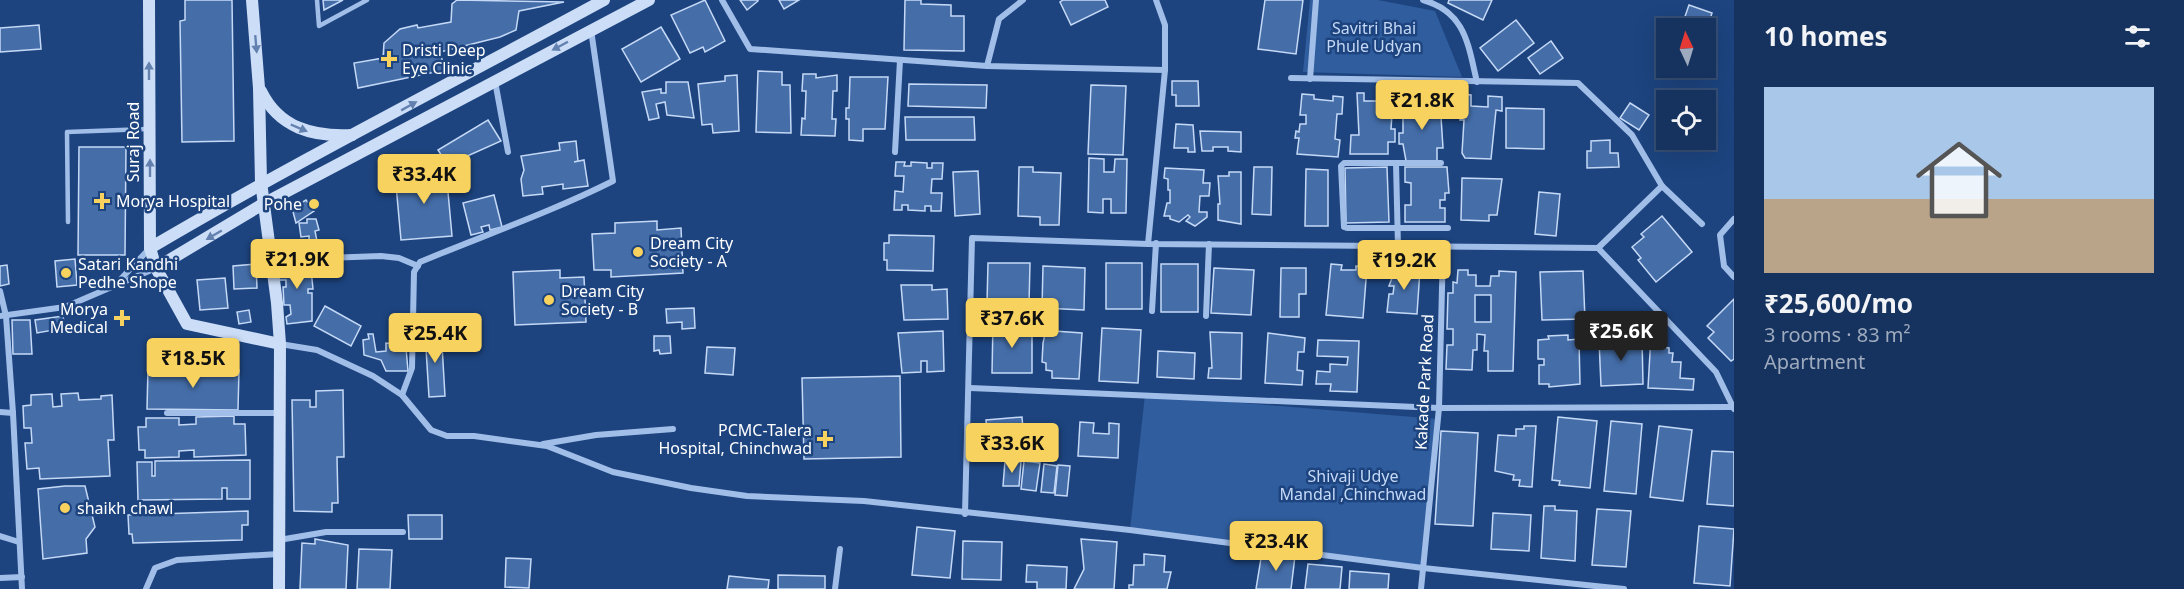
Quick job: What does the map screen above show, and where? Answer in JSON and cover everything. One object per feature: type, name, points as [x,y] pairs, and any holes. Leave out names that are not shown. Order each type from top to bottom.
[{"type":"main road","name":"Suraj Road","points":[[149,0],[150,248],[156,268],[187,324],[280,344]]},
{"type":"main road","points":[[252,0],[259,88],[261,182],[280,344],[279,589]]},
{"type":"main road","points":[[150,248],[261,182],[358,134],[604,0]]},
{"type":"main road","points":[[156,268],[263,204],[649,0]]},
{"type":"main road","points":[[259,88],[274,113],[294,126],[321,135],[358,134]]},
{"type":"main road","points":[[358,134],[367,149]]},
{"type":"street","points":[[722,0],[750,49],[987,66],[1165,70]]},
{"type":"street","points":[[987,66],[999,20],[1023,0]]},
{"type":"street","points":[[1148,244],[1165,70],[1165,25],[1156,0]]},
{"type":"street","points":[[1310,79],[1316,0]]},
{"type":"street","points":[[1423,0],[1447,13],[1464,28],[1477,82]]},
{"type":"street","points":[[402,395],[412,368],[414,272],[420,262],[531,216],[561,207],[613,181],[591,30]]},
{"type":"street","points":[[895,152],[900,60]]},
{"type":"street","points":[[1291,78],[1578,83],[1632,135],[1662,186],[1702,224]]},
{"type":"street","points":[[495,80],[508,152]]},
{"type":"street","points":[[1441,163],[1347,162],[1341,166],[1341,221],[1347,228],[1449,228]]},
{"type":"street","points":[[1396,163],[1398,247]]},
{"type":"street","points":[[965,514],[972,238],[1148,244],[1598,248],[1662,186]]},
{"type":"street","points":[[1734,219],[1720,235],[1724,266],[1734,277]]},
{"type":"street","points":[[1152,311],[1156,243]]},
{"type":"street","points":[[1206,316],[1209,244]]},
{"type":"street","points":[[117,284],[150,248]]},
{"type":"street","name":"Kakade Park Road","points":[[1421,589],[1439,408],[1443,248]]},
{"type":"street","points":[[969,388],[1439,408],[1732,408],[1716,372],[1598,248]]},
{"type":"street","points":[[271,260],[381,256],[399,258],[418,266]]},
{"type":"street","points":[[3,316],[65,307],[156,268]]},
{"type":"street","points":[[0,291],[13,413],[22,589]]},
{"type":"street","points":[[280,344],[317,350],[373,376],[402,395],[431,430],[439,433],[547,446],[613,472],[691,488],[805,501],[864,501],[965,514],[1130,530],[1423,568],[1624,589]]},
{"type":"street","points":[[0,412],[13,413]]},
{"type":"street","points":[[167,413],[280,413]]},
{"type":"street","points":[[537,445],[596,435],[673,429]]},
{"type":"street","points":[[279,540],[326,532],[403,532]]},
{"type":"street","points":[[0,536],[19,542]]},
{"type":"street","points":[[835,589],[840,549]]},
{"type":"street","points":[[146,589],[154,568],[177,560],[279,554]]},
{"type":"street","points":[[0,578],[22,577]]},
{"type":"lane","points":[[317,0],[319,26],[367,0]]},
{"type":"lane","points":[[68,222],[67,132],[150,129]]},
{"type":"green space","name":"Savitri Bhai Phule Udyan","points":[[1310,0],[1378,0],[1435,11],[1462,77],[1303,72]]},
{"type":"green space","name":"Shivaji Udye Mandal ,Chinchwad","points":[[1145,395],[1438,419],[1423,568],[1130,530]]},
{"type":"building","points":[[185,0],[232,0],[234,141],[182,142],[180,21],[185,20]]},
{"type":"building","points":[[323,0],[343,0],[324,10]]},
{"type":"building","points":[[457,0],[564,2],[519,11],[516,30],[500,37],[440,52],[445,70],[358,88],[354,63],[383,58],[384,43],[400,29],[451,22],[452,4]]},
{"type":"building","points":[[705,0],[725,41],[705,52],[703,47],[690,53],[671,15]]},
{"type":"building","points":[[740,0],[758,0],[758,1],[747,10]]},
{"type":"building","points":[[779,0],[799,0],[784,9]]},
{"type":"building","points":[[905,0],[921,0],[921,4],[951,5],[951,16],[964,16],[964,51],[904,50]]},
{"type":"building","points":[[1063,0],[1105,0],[1108,7],[1071,25],[1060,2]]},
{"type":"building","points":[[1265,0],[1303,0],[1296,54],[1258,49]]},
{"type":"building","points":[[1449,0],[1492,0],[1483,20],[1448,3]]},
{"type":"building","points":[[1689,5],[1712,13],[1710,18],[1684,18]]},
{"type":"building","points":[[1516,20],[1534,43],[1498,71],[1480,48]]},
{"type":"building","points":[[39,25],[41,49],[0,52],[0,28]]},
{"type":"building","points":[[661,27],[680,59],[641,82],[622,49]]},
{"type":"building","points":[[1551,41],[1563,58],[1540,74],[1528,58]]},
{"type":"building","points":[[758,71],[782,72],[782,85],[790,85],[791,133],[756,132]]},
{"type":"building","points":[[803,74],[816,74],[816,78],[837,75],[837,91],[833,91],[832,119],[836,119],[835,136],[801,135],[802,118],[805,119],[806,91],[802,91]]},
{"type":"building","points":[[737,75],[739,131],[713,133],[712,124],[702,125],[698,84],[725,81],[725,76]]},
{"type":"building","points":[[850,77],[888,77],[885,129],[863,129],[863,141],[849,140],[849,119],[846,119],[846,108],[849,108]]},
{"type":"building","points":[[1172,81],[1198,81],[1199,106],[1176,106],[1176,95],[1172,95]]},
{"type":"building","points":[[666,82],[688,82],[694,118],[667,115],[665,102],[656,104],[659,118],[649,120],[642,92],[661,89],[661,93],[666,93]]},
{"type":"building","points":[[909,84],[987,85],[986,108],[908,106]]},
{"type":"building","points":[[1091,85],[1126,86],[1123,155],[1088,154]]},
{"type":"building","points":[[1357,93],[1364,93],[1364,101],[1387,101],[1387,95],[1398,95],[1397,114],[1392,114],[1391,129],[1395,129],[1395,142],[1388,142],[1388,154],[1350,154],[1351,135],[1359,135]]},
{"type":"building","points":[[1302,94],[1314,95],[1314,99],[1333,101],[1333,96],[1343,97],[1342,114],[1337,114],[1335,139],[1340,140],[1338,157],[1297,154],[1299,138],[1295,138],[1296,131],[1299,132],[1300,124],[1306,124],[1306,115],[1300,115]]},
{"type":"building","points":[[1461,94],[1471,95],[1471,106],[1488,107],[1488,96],[1502,97],[1502,111],[1496,110],[1491,159],[1465,158],[1462,153],[1464,120],[1460,120]]},
{"type":"building","points":[[1403,101],[1440,101],[1443,148],[1437,148],[1437,161],[1406,161],[1403,144],[1399,144],[1399,133],[1403,133]]},
{"type":"building","points":[[1630,103],[1649,115],[1639,130],[1620,118]]},
{"type":"building","points":[[1506,108],[1544,109],[1544,149],[1506,148]]},
{"type":"building","points":[[905,117],[974,117],[975,140],[906,140]]},
{"type":"building","points":[[488,120],[501,141],[454,162],[451,157],[445,161],[438,150]]},
{"type":"building","points":[[1176,124],[1193,125],[1195,152],[1188,152],[1188,148],[1174,148]]},
{"type":"building","points":[[1200,131],[1241,132],[1241,152],[1228,151],[1228,147],[1213,147],[1213,151],[1202,151]]},
{"type":"building","points":[[1610,140],[1610,153],[1618,153],[1619,167],[1587,168],[1587,151],[1591,151],[1591,141]]},
{"type":"building","points":[[576,141],[578,161],[574,162],[584,160],[588,186],[563,189],[563,184],[542,187],[543,194],[523,196],[521,179],[524,170],[521,156],[560,150],[559,143]]},
{"type":"building","name":"Morya Hospital","points":[[79,147],[126,147],[125,255],[78,255]]},
{"type":"building","points":[[1089,158],[1104,159],[1104,172],[1114,172],[1115,159],[1127,159],[1126,213],[1111,213],[1111,199],[1103,199],[1103,213],[1088,212]]},
{"type":"building","points":[[896,162],[905,162],[904,166],[911,166],[911,162],[927,163],[927,168],[932,168],[932,163],[943,163],[942,179],[932,179],[931,193],[942,193],[941,211],[931,211],[931,206],[925,206],[925,211],[908,210],[908,205],[902,205],[902,210],[894,210],[895,191],[903,192],[904,176],[895,176]]},
{"type":"building","points":[[1019,167],[1033,167],[1033,172],[1061,173],[1059,225],[1040,225],[1040,217],[1018,216]]},
{"type":"building","points":[[1254,167],[1272,167],[1271,215],[1252,214]]},
{"type":"building","points":[[1387,167],[1389,222],[1346,223],[1345,168]]},
{"type":"building","points":[[1405,167],[1447,167],[1449,193],[1445,193],[1445,200],[1440,200],[1440,208],[1445,208],[1445,222],[1405,222],[1405,205],[1411,205],[1411,183],[1405,182]]},
{"type":"building","points":[[1165,168],[1204,170],[1203,183],[1210,183],[1209,196],[1200,196],[1199,212],[1207,212],[1207,217],[1195,226],[1186,221],[1190,217],[1188,215],[1179,222],[1170,219],[1170,216],[1164,216],[1167,203],[1170,203],[1168,179],[1164,178]]},
{"type":"building","points":[[1306,169],[1328,170],[1328,226],[1305,226]]},
{"type":"building","points":[[446,170],[452,236],[401,240],[395,174]]},
{"type":"building","points":[[978,171],[980,214],[955,216],[953,172]]},
{"type":"building","points":[[1229,172],[1241,172],[1241,224],[1218,220],[1218,204],[1220,204],[1218,176],[1229,176]]},
{"type":"building","points":[[1462,178],[1502,179],[1497,215],[1489,215],[1489,221],[1461,220]]},
{"type":"building","points":[[1539,192],[1560,194],[1556,236],[1535,234]]},
{"type":"building","points":[[494,195],[502,227],[490,230],[489,225],[481,227],[483,232],[471,235],[463,203]]},
{"type":"building","points":[[306,200],[314,211],[296,223],[292,208]]},
{"type":"building","points":[[1662,216],[1692,252],[1656,282],[1638,260],[1641,258],[1632,247],[1644,237],[1641,234]]},
{"type":"building","points":[[307,219],[316,219],[319,230],[315,231],[317,241],[309,242],[309,236],[301,237],[299,223],[307,223]]},
{"type":"building","name":"Dream City Society - A","points":[[657,221],[657,230],[681,228],[683,273],[611,277],[611,270],[594,270],[592,234],[615,233],[615,223]]},
{"type":"building","points":[[889,235],[934,236],[933,271],[887,270],[887,260],[884,260],[884,243],[889,243]]},
{"type":"building","name":"Satari Kandhi Pedhe Shope","points":[[75,259],[77,285],[57,287],[55,261]]},
{"type":"building","points":[[310,260],[313,289],[308,289],[308,293],[312,293],[312,321],[287,324],[286,317],[291,314],[290,305],[284,305],[283,287],[286,287],[286,280],[279,280],[277,263]]},
{"type":"building","points":[[988,263],[1030,263],[1029,304],[987,303]]},
{"type":"building","points":[[1106,263],[1142,263],[1142,309],[1106,309]]},
{"type":"building","points":[[256,264],[257,288],[234,289],[233,266]]},
{"type":"building","points":[[1161,264],[1198,264],[1198,312],[1161,312]]},
{"type":"building","points":[[1331,264],[1342,265],[1341,270],[1356,270],[1356,266],[1367,267],[1363,318],[1326,315]]},
{"type":"building","points":[[7,265],[9,284],[0,286],[0,266]]},
{"type":"building","points":[[1043,266],[1085,268],[1084,310],[1042,308]]},
{"type":"building","points":[[1390,266],[1420,270],[1417,314],[1387,312],[1389,294],[1393,294],[1394,286],[1389,286],[1392,278]]},
{"type":"building","points":[[1214,268],[1254,270],[1251,315],[1211,313]]},
{"type":"building","points":[[1281,268],[1306,268],[1306,294],[1299,294],[1299,317],[1280,317]]},
{"type":"building","name":"Dream City Society - B","points":[[560,270],[560,278],[584,277],[586,322],[515,325],[513,272]]},
{"type":"building","points":[[1458,270],[1468,270],[1468,275],[1476,275],[1476,286],[1490,286],[1491,276],[1499,276],[1499,271],[1516,272],[1513,371],[1488,371],[1488,351],[1484,351],[1485,335],[1477,334],[1477,350],[1473,350],[1472,370],[1446,369],[1447,345],[1453,345],[1453,329],[1447,329],[1448,293],[1453,293],[1453,282],[1457,283]],"holes":[[[1475,295],[1491,295],[1491,322],[1475,322]]]},
{"type":"building","points":[[1583,271],[1585,319],[1542,320],[1540,272]]},
{"type":"building","points":[[225,278],[228,308],[200,310],[197,280]]},
{"type":"building","points":[[901,285],[932,285],[932,290],[947,289],[948,319],[904,320]]},
{"type":"building","points":[[1734,299],[1734,359],[1731,361],[1708,338],[1714,332],[1707,326]]},
{"type":"building","points":[[325,306],[361,326],[351,346],[314,326]]},
{"type":"building","points":[[694,308],[695,328],[682,329],[682,322],[667,323],[666,309]]},
{"type":"building","points":[[249,310],[251,322],[239,324],[237,312]]},
{"type":"building","points":[[63,316],[65,328],[37,333],[35,320]]},
{"type":"building","points":[[12,320],[30,320],[32,354],[13,354]]},
{"type":"building","points":[[993,322],[1032,326],[1032,373],[992,373]]},
{"type":"building","points":[[1102,328],[1141,330],[1138,383],[1099,381]]},
{"type":"building","points":[[438,331],[439,340],[449,339],[450,345],[442,345],[445,396],[429,397],[425,332]]},
{"type":"building","points":[[943,331],[944,371],[927,372],[927,361],[921,361],[921,372],[902,373],[898,333]]},
{"type":"building","points":[[1054,331],[1082,333],[1079,379],[1052,378],[1052,371],[1046,370],[1046,363],[1042,362],[1043,343],[1045,334],[1053,335]]},
{"type":"building","points":[[1210,332],[1242,333],[1241,379],[1208,378],[1209,368],[1212,368]]},
{"type":"building","points":[[1268,333],[1305,338],[1304,352],[1298,352],[1297,370],[1303,371],[1302,385],[1265,383]]},
{"type":"building","points":[[368,334],[373,334],[376,352],[386,351],[386,343],[393,344],[394,334],[405,336],[408,371],[386,371],[381,360],[364,355],[363,340],[369,339]]},
{"type":"building","points":[[1568,335],[1568,340],[1579,339],[1580,384],[1549,387],[1549,384],[1539,384],[1539,365],[1544,365],[1544,359],[1538,359],[1538,340],[1549,339],[1548,336]]},
{"type":"building","points":[[1651,335],[1663,335],[1662,347],[1669,348],[1669,353],[1673,353],[1672,362],[1681,362],[1680,378],[1694,379],[1693,390],[1648,388]]},
{"type":"building","points":[[654,336],[670,336],[671,353],[660,354],[659,350],[654,351]]},
{"type":"building","points":[[1642,338],[1643,384],[1601,386],[1599,340]]},
{"type":"building","points":[[1318,340],[1359,341],[1357,392],[1330,391],[1331,384],[1316,384],[1317,371],[1330,372],[1330,364],[1347,365],[1348,357],[1317,356]]},
{"type":"building","points":[[707,347],[735,348],[733,375],[705,373]]},
{"type":"building","points":[[1158,351],[1195,353],[1194,379],[1157,377]]},
{"type":"building","points":[[148,368],[239,370],[238,410],[147,409]]},
{"type":"building","points":[[900,376],[901,457],[804,459],[802,378]]},
{"type":"building","points":[[343,390],[344,457],[337,457],[338,503],[332,503],[332,512],[294,511],[292,400],[310,400],[310,407],[316,407],[316,391]]},
{"type":"building","points":[[78,393],[79,400],[101,399],[101,396],[112,395],[114,440],[108,440],[110,476],[40,479],[39,468],[27,469],[25,443],[32,443],[31,428],[24,428],[23,406],[31,405],[31,395],[52,394],[53,407],[62,406],[61,394]]},
{"type":"building","points":[[234,416],[234,424],[245,424],[246,455],[194,457],[194,450],[179,451],[179,457],[145,458],[145,450],[139,450],[138,427],[146,427],[146,418],[179,418],[179,425],[196,424],[196,417]]},
{"type":"building","points":[[1022,417],[1024,441],[1021,441],[1022,445],[1012,446],[1012,442],[1006,442],[1007,446],[996,447],[995,432],[987,433],[986,420]]},
{"type":"building","points":[[1558,417],[1597,421],[1590,488],[1559,485],[1560,481],[1552,480]]},
{"type":"building","points":[[1611,421],[1642,424],[1636,494],[1604,491]]},
{"type":"building","points":[[1080,422],[1094,423],[1093,433],[1109,434],[1109,423],[1119,424],[1118,458],[1078,456]]},
{"type":"building","points":[[1524,426],[1536,426],[1532,487],[1519,486],[1520,480],[1513,480],[1514,475],[1495,471],[1498,435],[1516,436],[1516,429],[1524,429]]},
{"type":"building","points":[[1659,426],[1692,430],[1683,501],[1650,497]]},
{"type":"building","points":[[1441,431],[1478,433],[1473,526],[1435,524]]},
{"type":"building","points":[[1712,451],[1734,452],[1734,506],[1707,504]]},
{"type":"building","points":[[250,460],[250,499],[227,499],[227,488],[222,488],[222,499],[138,500],[137,462],[152,462],[152,476],[155,476],[155,461]]},
{"type":"building","points":[[1005,461],[1021,462],[1019,486],[1003,486]]},
{"type":"building","points":[[1024,461],[1040,463],[1036,491],[1021,489]]},
{"type":"building","points":[[1044,464],[1057,466],[1054,493],[1041,492]]},
{"type":"building","points":[[1058,465],[1070,466],[1067,496],[1055,495]]},
{"type":"building","name":"shaikh chawl","points":[[85,486],[95,527],[86,539],[87,553],[43,559],[38,489]]},
{"type":"building","points":[[1544,506],[1555,506],[1555,510],[1577,511],[1575,561],[1541,558]]},
{"type":"building","points":[[1597,509],[1631,511],[1626,567],[1592,565]]},
{"type":"building","points":[[248,511],[248,525],[242,525],[242,540],[133,543],[132,534],[129,534],[128,515]]},
{"type":"building","points":[[1493,513],[1531,515],[1529,551],[1491,549]]},
{"type":"building","points":[[408,515],[442,515],[442,539],[409,539]]},
{"type":"building","points":[[1699,526],[1734,529],[1730,586],[1694,583]]},
{"type":"building","points":[[917,527],[955,531],[950,578],[912,575]]},
{"type":"building","points":[[315,539],[348,545],[346,589],[300,589],[302,543],[315,544]]},
{"type":"building","points":[[1081,539],[1117,542],[1114,589],[1074,589],[1084,569]]},
{"type":"building","points":[[963,541],[1002,542],[1001,580],[962,579]]},
{"type":"building","points":[[359,549],[392,550],[390,589],[357,589]]},
{"type":"building","points":[[1262,552],[1295,556],[1291,589],[1256,589]]},
{"type":"building","points":[[1144,554],[1165,556],[1164,572],[1171,572],[1167,589],[1129,589],[1129,585],[1133,585],[1134,565],[1144,565]]},
{"type":"building","points":[[506,558],[531,559],[529,588],[505,587]]},
{"type":"building","points":[[1308,564],[1342,567],[1340,589],[1305,589]]},
{"type":"building","points":[[1027,565],[1067,567],[1066,589],[1037,589],[1037,582],[1026,582]]},
{"type":"building","points":[[1350,571],[1389,574],[1388,589],[1349,589]]},
{"type":"building","points":[[778,575],[825,576],[825,589],[778,589]]},
{"type":"building","points":[[729,576],[769,580],[768,589],[727,589]]},
{"type":"place","name":"Dristi Deep Eye Clinic","points":[[389,59]]},
{"type":"place","name":"Morya Hospital","points":[[102,201]]},
{"type":"place","name":"Pohe","points":[[314,204]]},
{"type":"place","name":"Dream City Society - A","points":[[638,252]]},
{"type":"place","name":"Satari Kandhi Pedhe Shope","points":[[66,273]]},
{"type":"place","name":"Dream City Society - B","points":[[549,300]]},
{"type":"place","name":"Morya Medical","points":[[122,318]]},
{"type":"place","name":"PCMC-Talera Hospital, Chinchwad","points":[[825,439]]},
{"type":"place","name":"shaikh chawl","points":[[65,508]]}]
